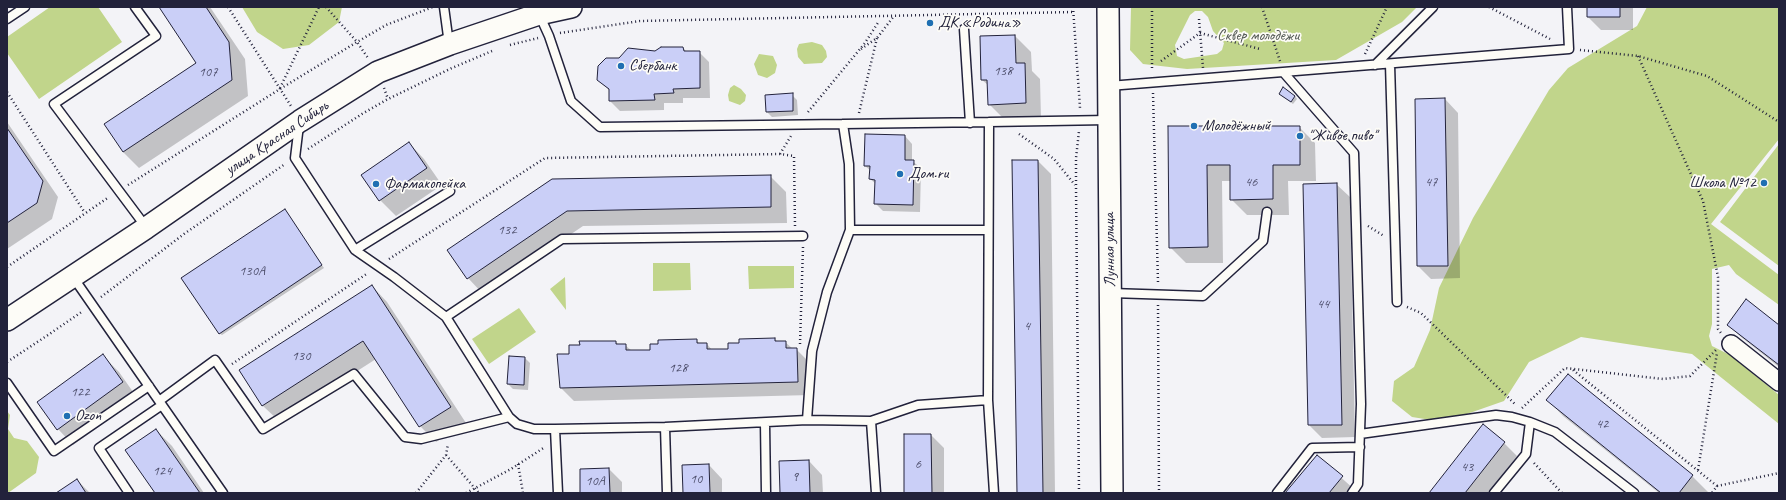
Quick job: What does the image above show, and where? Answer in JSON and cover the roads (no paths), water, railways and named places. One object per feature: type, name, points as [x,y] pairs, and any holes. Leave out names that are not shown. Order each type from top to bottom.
[{"type":"street","name":"улица Красная Сибирь","points":[[7,320],[146,228],[300,121],[378,72],[450,44],[539,14],[571,7]]},
{"type":"street","name":"Лунная улица","points":[[1108,7],[1112,493]]},
{"type":"street","points":[[1731,344],[1779,382]]},
{"type":"lane","points":[[7,19],[25,7]]},
{"type":"lane","points":[[135,7],[156,36],[54,104],[146,228]]},
{"type":"lane","points":[[444,7],[450,44]]},
{"type":"lane","points":[[1375,65],[1433,7]]},
{"type":"lane","points":[[1108,86],[1153,84],[1569,48],[1567,7]]},
{"type":"lane","points":[[539,14],[571,101],[600,127],[1108,120]]},
{"type":"lane","points":[[964,29],[970,123]]},
{"type":"lane","points":[[1390,64],[1397,302]]},
{"type":"lane","points":[[1284,73],[1354,152],[1360,447],[1358,484],[1352,493]]},
{"type":"lane","points":[[300,121],[295,158],[355,250],[446,317],[509,417],[517,424],[534,429],[555,429],[665,427],[807,420],[871,421],[918,405],[988,400]]},
{"type":"lane","points":[[989,122],[988,400],[994,493]]},
{"type":"lane","points":[[807,420],[812,351],[827,292],[850,230],[849,164],[843,124]]},
{"type":"lane","points":[[355,250],[450,192]]},
{"type":"lane","points":[[1111,293],[1203,296],[1263,241],[1267,212]]},
{"type":"lane","points":[[850,230],[988,230]]},
{"type":"lane","points":[[446,317],[562,240],[799,236]]},
{"type":"lane","points":[[72,276],[223,493]]},
{"type":"lane","points":[[129,493],[99,448],[161,403],[215,360],[263,429],[354,374],[406,437],[421,439],[509,417]]},
{"type":"lane","points":[[7,384],[54,451],[149,386]]},
{"type":"lane","points":[[1360,434],[1496,415],[1530,422],[1555,432],[1634,493]]},
{"type":"lane","points":[[871,421],[876,493]]},
{"type":"lane","points":[[1494,493],[1526,454],[1530,422]]},
{"type":"lane","points":[[765,423],[766,493]]},
{"type":"lane","points":[[665,427],[667,493]]},
{"type":"lane","points":[[555,429],[558,493]]},
{"type":"lane","points":[[1277,493],[1312,448],[1360,447]]},
{"type":"place","name":"ДК «Родина»","points":[[930,23]]},
{"type":"place","name":"Сбербанк","points":[[621,66]]},
{"type":"place","name":"Молодёжный","points":[[1194,126]]},
{"type":"place","name":"\"Живое пиво\"","points":[[1300,136]]},
{"type":"place","name":"Дом.ru","points":[[900,174]]},
{"type":"place","name":"Школа №12","points":[[1764,183]]},
{"type":"place","name":"Фармакопейка","points":[[376,184]]},
{"type":"place","name":"Ozon","points":[[67,416]]},
{"type":"park label","name":"Сквер молодёжи","points":[[1258,36]]}]
